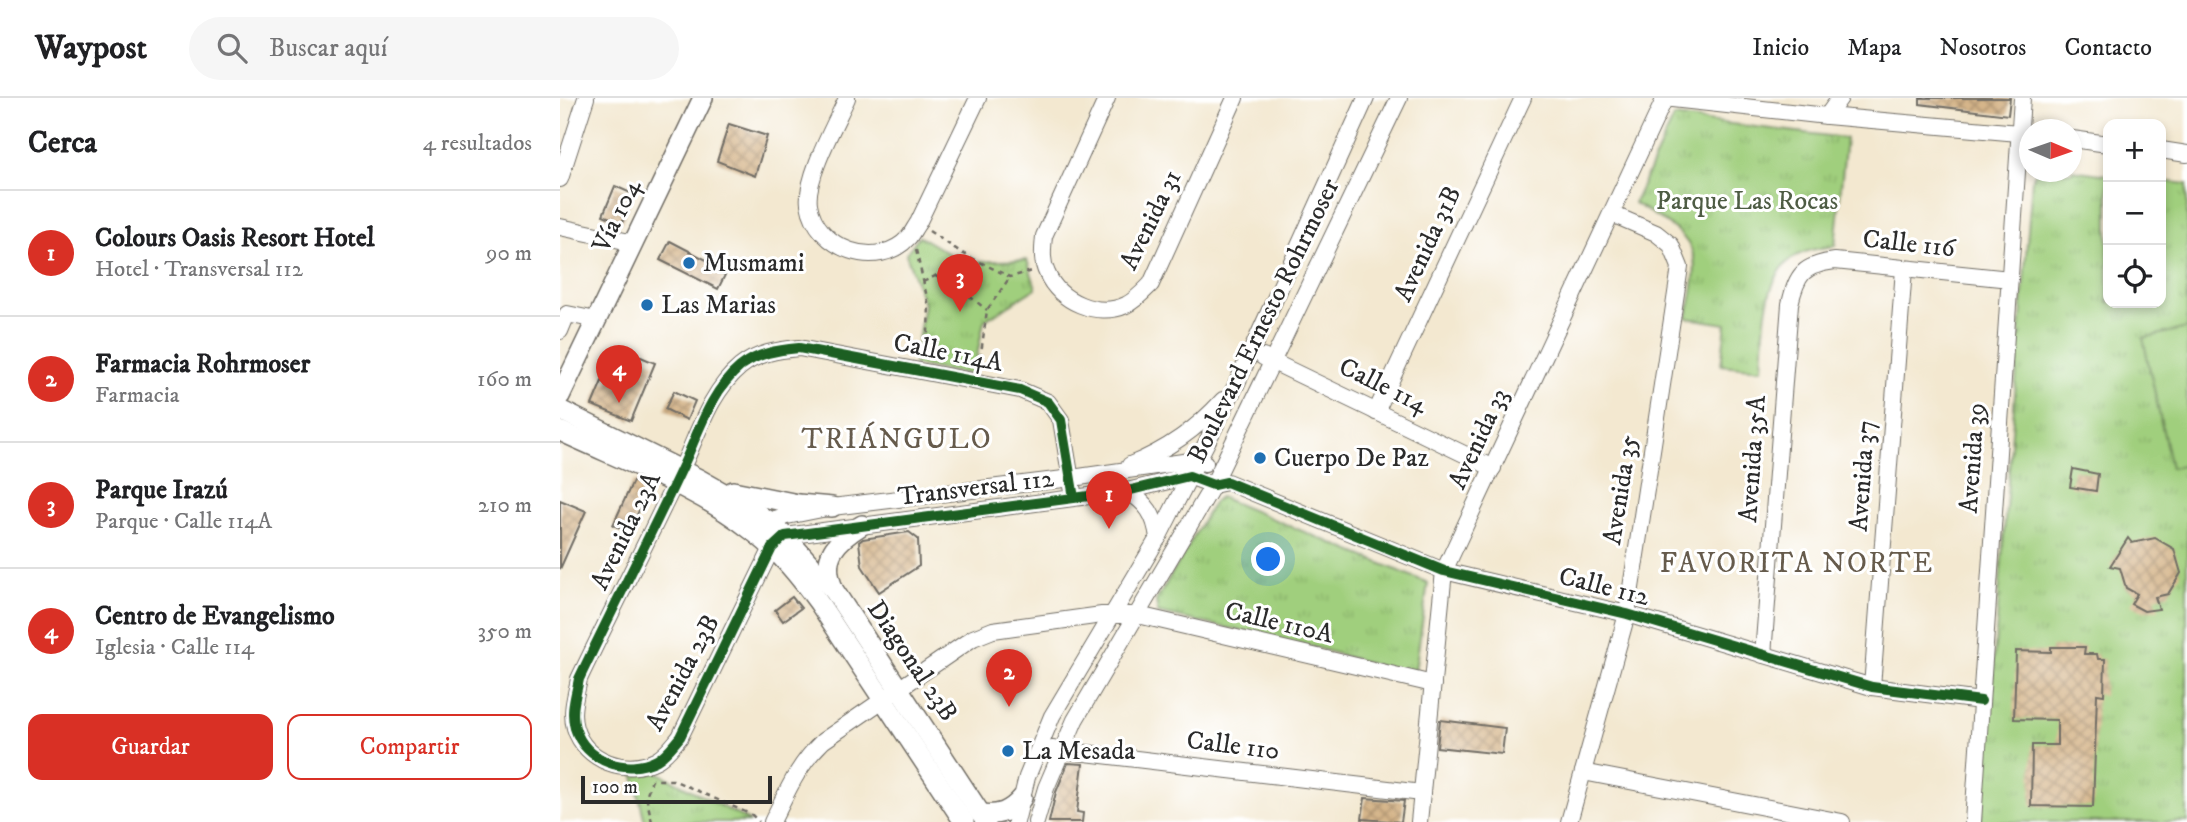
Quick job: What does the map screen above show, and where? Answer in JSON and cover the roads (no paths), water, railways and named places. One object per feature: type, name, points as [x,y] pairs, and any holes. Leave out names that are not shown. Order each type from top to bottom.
[{"type":"main road","name":"Vía 104","points":[[560,396],[703,98]]},
{"type":"main road","points":[[560,370],[581,350]]},
{"type":"main road","points":[[560,410],[677,477],[732,516],[762,527]]},
{"type":"main road","points":[[560,431],[677,477],[699,479],[765,498],[832,507]]},
{"type":"main road","points":[[699,479],[745,505],[778,542]]},
{"type":"main road","points":[[835,592],[828,577],[828,560],[836,544],[862,525]]},
{"type":"main road","name":"Diagonal 23B","points":[[778,542],[835,592],[899,688],[977,819]]},
{"type":"main road","name":"Diagonal 23B","points":[[778,542],[883,700],[977,819]]},
{"type":"main road","points":[[977,819],[1004,813],[1022,798]]},
{"type":"street","points":[[560,179],[586,98]]},
{"type":"street","points":[[847,98],[809,183],[809,204],[819,230],[834,243],[856,254],[890,250],[908,238],[918,223],[978,98]]},
{"type":"street","name":"Avenida 31","points":[[1107,98],[1044,236],[1042,255],[1047,273],[1070,301],[1085,307],[1106,310],[1125,306],[1151,284],[1235,98]]},
{"type":"street","name":"Boulevard Ernesto Rohrmoser","points":[[1016,822],[1039,747],[1052,716],[1158,538],[1236,385],[1366,98]]},
{"type":"street","name":"Boulevard Ernesto Rohrmoser","points":[[1035,822],[1060,750],[1090,692],[1220,479],[1271,362],[1399,98]]},
{"type":"street","name":"Avenida 31B","points":[[1376,412],[1523,98]]},
{"type":"street","points":[[1664,98],[1827,117],[2019,133]]},
{"type":"street","name":"Avenida 33","points":[[1419,822],[1444,571],[1664,98]]},
{"type":"street","points":[[1827,117],[1839,98]]},
{"type":"street","name":"Avenida 39","points":[[2022,98],[2024,119]]},
{"type":"street","points":[[2082,140],[2103,143]]},
{"type":"street","points":[[2166,151],[2187,153]]},
{"type":"street","name":"Avenida 39","points":[[1973,822],[2010,279],[2020,182]]},
{"type":"street","name":"Avenida 35","points":[[1569,822],[1627,614],[1680,267],[1671,245],[1656,233],[1612,214]]},
{"type":"street","points":[[560,227],[634,243]]},
{"type":"street","name":"Calle 116","points":[[1804,271],[1818,263],[1835,261],[2010,279]]},
{"type":"street","name":"Avenida 37","points":[[1872,687],[1904,269]]},
{"type":"street","name":"Avenida 35A","points":[[1763,655],[1790,304],[1795,283],[1804,271]]},
{"type":"street","points":[[560,331],[567,314],[596,320]]},
{"type":"street","name":"Calle 114A","points":[[741,366],[772,351],[799,348],[1020,390],[1048,402],[1061,420],[1074,498]]},
{"type":"street","name":"Calle 114","points":[[1251,351],[1493,468]]},
{"type":"street","name":"Avenida 23A","points":[[598,759],[583,743],[575,729],[572,713],[579,679],[701,424],[722,386],[741,366]]},
{"type":"street","points":[[1103,474],[1134,463],[1190,431],[1214,410],[1236,385]]},
{"type":"street","name":"Calle 112","points":[[1197,460],[1220,479]]},
{"type":"street","name":"Transversal 112","points":[[762,527],[832,507],[1197,460]]},
{"type":"street","name":"Calle 112","points":[[1189,476],[1220,479],[1444,571],[1627,614],[1872,687],[1981,701]]},
{"type":"street","name":"Transversal 112","points":[[778,542],[862,525],[1127,491],[1189,476]]},
{"type":"street","points":[[1127,491],[1150,509],[1158,538]]},
{"type":"street","name":"Avenida 23B","points":[[598,759],[612,765],[629,766],[646,764],[666,754],[680,737],[778,542]]},
{"type":"street","name":"Calle 110A","points":[[772,822],[794,776],[806,758],[823,741],[973,638],[993,630],[1102,615],[1138,615],[1433,684]]},
{"type":"street","name":"Calle 110","points":[[1039,747],[1422,793]]},
{"type":"street","points":[[1583,772],[1842,822]]},
{"type":"place","name":"Musmami","points":[[689,263]]},
{"type":"place","name":"Las Marias","points":[[647,305]]},
{"type":"place","name":"Parque Irazú","points":[[960,312]]},
{"type":"place","name":"Centro de Evangelismo","points":[[619,403]]},
{"type":"place","name":"Cuerpo De Paz","points":[[1260,458]]},
{"type":"place","name":"Colours Oasis Resort Hotel","points":[[1109,529]]},
{"type":"place","name":"Farmacia Rohrmoser","points":[[1009,707]]},
{"type":"place","name":"La Mesada","points":[[1008,751]]},
{"type":"district","name":"TRIÁNGULO","points":[[897,439]]},
{"type":"district","name":"FAVORITA NORTE","points":[[1797,563]]},
{"type":"park label","name":"Parque Las Rocas","points":[[1747,201]]}]
